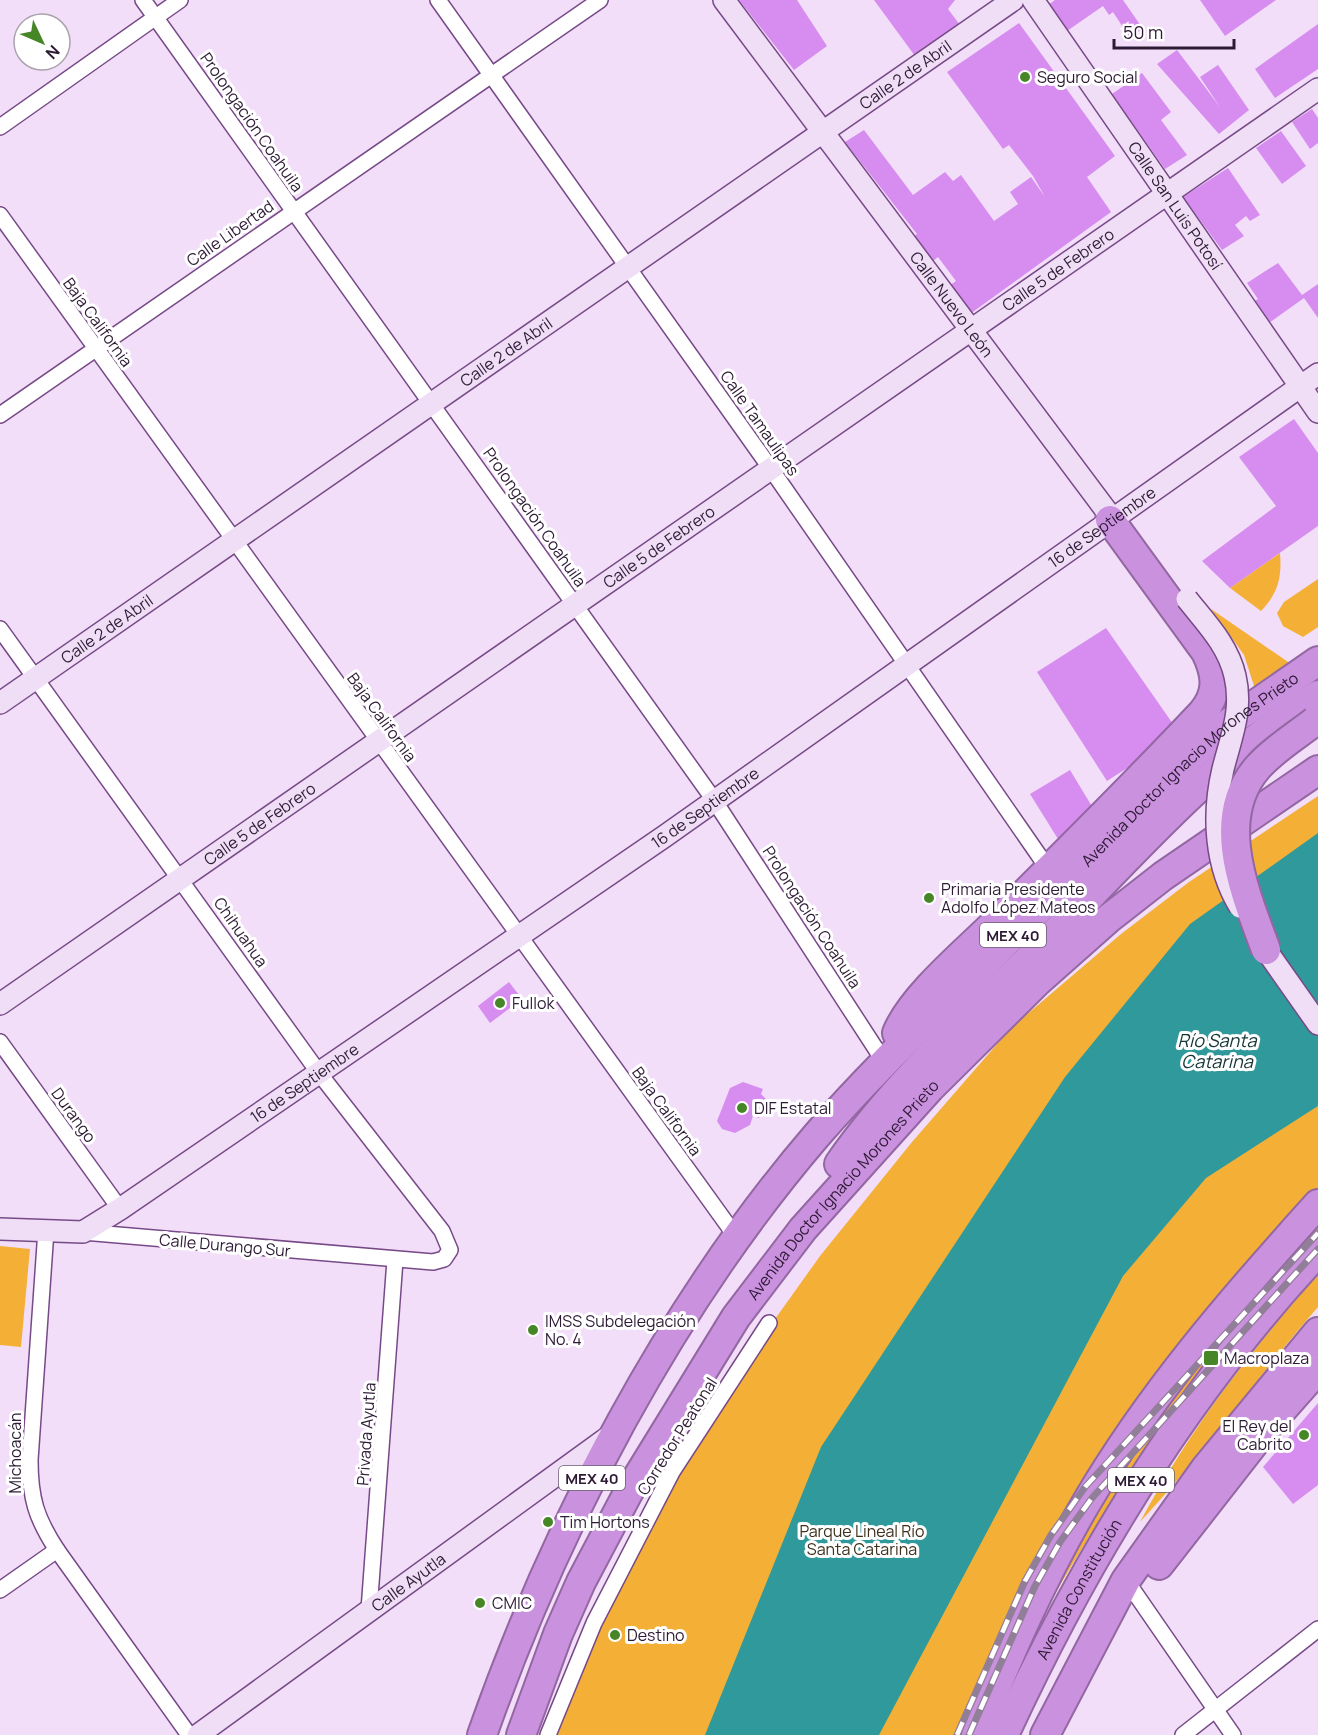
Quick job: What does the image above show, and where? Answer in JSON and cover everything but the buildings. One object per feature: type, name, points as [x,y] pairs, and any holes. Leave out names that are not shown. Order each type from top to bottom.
[{"type":"highway","points":[[887,1061],[899,1028],[910,1010],[1202,714],[1214,696],[1215,675],[1206,652],[1110,520]]},
{"type":"highway","name":"Avenida Doctor Ignacio Morones Prieto","points":[[482,1735],[520,1632],[559,1543],[617,1431],[673,1337],[737,1238],[817,1135],[887,1061],[1187,761],[1230,722],[1318,661]]},
{"type":"highway","points":[[1266,950],[1239,862],[1235,821],[1239,801],[1246,783],[1257,768],[1317,712]]},
{"type":"highway","points":[[803,1229],[827,1183],[853,1145],[921,1065],[1201,784],[1243,748],[1317,712]]},
{"type":"highway","name":"Avenida Doctor Ignacio Morones Prieto","points":[[521,1735],[572,1603],[624,1500],[736,1317],[803,1229],[930,1088],[1038,981],[1108,919],[1163,876],[1318,770]]},
{"type":"highway","points":[[976,1735],[1053,1565],[1085,1505],[1124,1443],[1178,1369],[1268,1259],[1318,1204]]},
{"type":"highway","name":"Avenida Constitución","points":[[1004,1735],[1071,1602],[1166,1439],[1253,1324],[1318,1252]]},
{"type":"highway","name":"MEX 40","points":[[1045,1735],[1090,1648],[1205,1470],[1318,1332]]},
{"type":"highway","points":[[1131,1587],[1318,1369]]},
{"type":"street","name":"Prolongación Coahuila","points":[[143,0],[714,800],[887,1061]]},
{"type":"street","points":[[0,126],[180,0]]},
{"type":"street","name":"Calle Tamaulipas","points":[[438,0],[771,469],[1049,870]]},
{"type":"street","name":"Calle Libertad","points":[[0,415],[600,0]]},
{"type":"street","name":"Calle Nuevo León","points":[[724,0],[1110,520],[1187,599],[1227,652],[1239,695],[1238,716],[1219,789],[1217,834],[1227,879],[1237,902],[1266,950],[1318,1023]]},
{"type":"street","name":"Calle 2 de Abril","points":[[0,703],[234,542],[431,402],[824,134],[1012,0]]},
{"type":"street","name":"Calle San Luis Potosí","points":[[1033,0],[1318,412]]},
{"type":"street","name":"Calle 5 de Febrero","points":[[0,1004],[1318,89]]},
{"type":"street","name":"Baja California","points":[[0,215],[517,936],[737,1238]]},
{"type":"street","name":"16 de Septiembre","points":[[83,1232],[665,836],[1318,374]]},
{"type":"street","name":"Chihuahua","points":[[0,629],[319,1073],[442,1231],[450,1245],[448,1256]]},
{"type":"street","name":"Durango","points":[[0,1042],[120,1209]]},
{"type":"street","name":"Calle Durango Sur","points":[[0,1228],[83,1232],[434,1263],[448,1256]]},
{"type":"street","name":"Michoacán","points":[[46,1230],[32,1425],[30,1488],[41,1525],[57,1550],[189,1735]]},
{"type":"street","name":"Privada Ayutla","points":[[369,1610],[395,1260]]},
{"type":"street","name":"Corredor Peatonal","points":[[548,1735],[594,1623],[672,1472],[769,1323]]},
{"type":"street","name":"Calle Ayutla","points":[[198,1735],[617,1431]]},
{"type":"street","points":[[0,1590],[57,1550]]},
{"type":"street","points":[[1131,1587],[1233,1735]]},
{"type":"street","points":[[1183,1735],[1318,1629]]},
{"type":"green space","points":[[1280,553],[1278,585],[1261,611],[1230,588]]},
{"type":"green space","points":[[1318,579],[1318,627],[1303,637],[1283,626],[1277,613],[1284,602]]},
{"type":"green space","points":[[1211,609],[1291,664],[1255,689],[1244,655]]},
{"type":"green space","name":"Parque Lineal Río Santa Catarina","points":[[1318,796],[1318,1231],[1220,1345],[1161,1426],[1077,1556],[1025,1645],[978,1735],[554,1735],[599,1620],[667,1484],[743,1364],[820,1256],[912,1142],[1011,1028],[1121,934],[1189,882]]},
{"type":"green space","points":[[0,1246],[30,1249],[21,1347],[0,1345]]},
{"type":"green space","points":[[1318,1274],[1318,1307],[1186,1470],[1140,1522],[1159,1487],[1200,1423],[1244,1363]]},
{"type":"water","name":"Río Santa Catarina","points":[[1318,833],[1318,1106],[1206,1178],[1123,1276],[879,1735],[705,1735],[821,1447],[1065,1077],[1190,924]]},
{"type":"railway","points":[[957,1735],[1025,1581],[1051,1535],[1085,1487],[1318,1233]]},
{"type":"railway","points":[[969,1735],[1035,1586],[1060,1542],[1092,1498],[1318,1249]]},
{"type":"place","name":"Seguro Social","points":[[1025,77]]},
{"type":"place","name":"Primaria Presidente Adolfo López Mateos","points":[[929,898]]},
{"type":"place","name":"Fullok","points":[[500,1003]]},
{"type":"place","name":"DIF Estatal","points":[[742,1108]]},
{"type":"place","name":"IMSS Subdelegación No. 4","points":[[533,1330]]},
{"type":"place","name":"Macroplaza","points":[[1211,1358]]},
{"type":"place","name":"El Rey del Cabrito","points":[[1304,1435]]},
{"type":"place","name":"Tim Hortons","points":[[548,1522]]},
{"type":"place","name":"CMIC","points":[[480,1603]]},
{"type":"place","name":"Destino","points":[[615,1635]]}]
